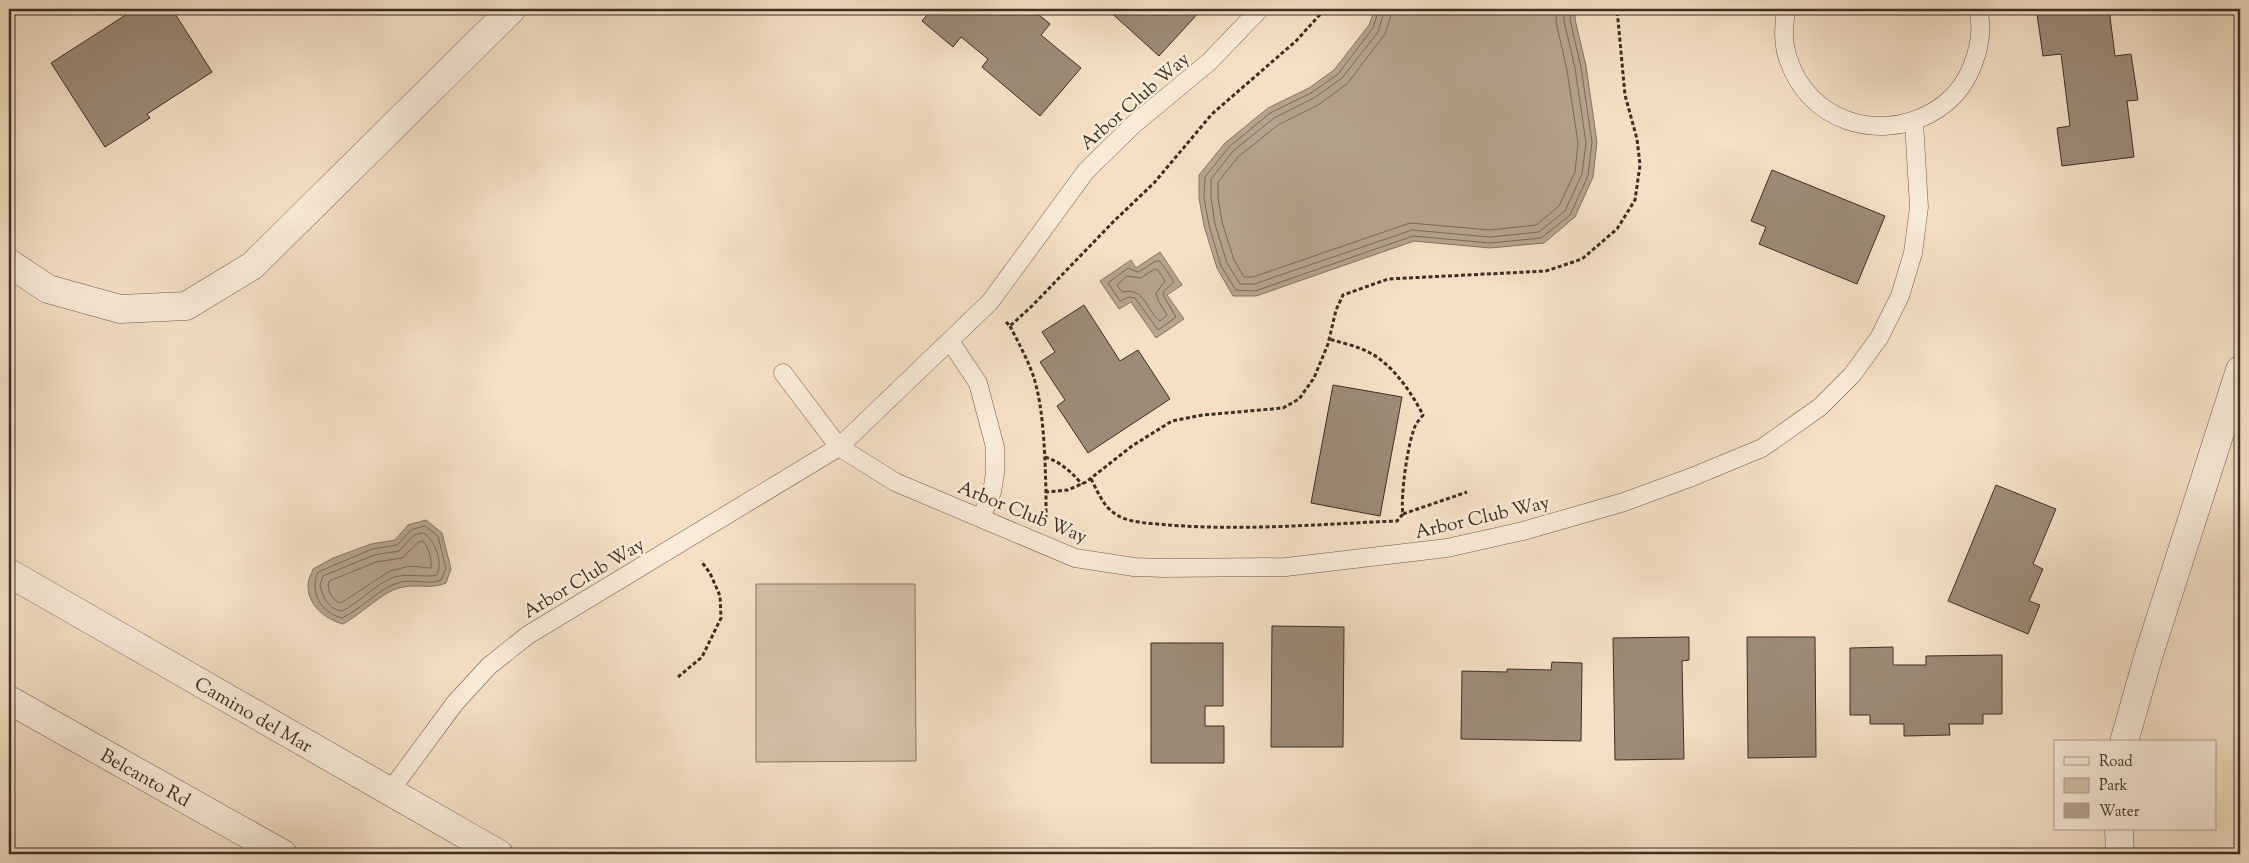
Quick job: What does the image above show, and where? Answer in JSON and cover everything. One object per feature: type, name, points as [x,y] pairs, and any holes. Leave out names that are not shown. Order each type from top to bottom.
[{"type":"street","points":[[9,263],[48,289],[120,309],[186,306],[252,266],[512,9]]},
{"type":"street","points":[[2125,740],[2149,654],[2240,370]]},
{"type":"street","name":"Camino del Mar","points":[[9,573],[500,854]]},
{"type":"street","name":"Belcanto Rd","points":[[9,700],[283,854]]},
{"type":"street","points":[[2119,830],[2120,854]]},
{"type":"lane","name":"Arbor Club Way","points":[[390,792],[455,703],[489,666],[528,635],[839,447],[990,302],[1086,171],[1133,125],[1209,62],[1260,9]]},
{"type":"lane","points":[[1786,9],[1783,30],[1788,61],[1803,88],[1825,110],[1853,123],[1883,128],[1914,122],[1944,106],[1967,80],[1979,48],[1981,19],[1978,9]]},
{"type":"lane","name":"Arbor Club Way","points":[[839,447],[895,482],[1075,558],[1134,566],[1164,568],[1286,566],[1408,554],[1447,548],[1523,530],[1624,502],[1762,448],[1820,408],[1852,375],[1879,338],[1900,296],[1913,253],[1919,207],[1914,122]]},
{"type":"lane","points":[[950,341],[978,384],[995,447],[995,473],[992,492],[980,518]]},
{"type":"lane","points":[[783,373],[839,447]]},
{"type":"path","points":[[1010,326],[1154,183],[1212,114],[1296,41],[1325,9]]},
{"type":"path","points":[[1046,492],[1068,490],[1091,479],[1132,446],[1172,421],[1203,414],[1283,408],[1299,399],[1314,378],[1329,339],[1336,310],[1343,295],[1388,280],[1546,271],[1582,259],[1617,229],[1635,200],[1640,165],[1637,139],[1625,95],[1617,9]]},
{"type":"path","points":[[990,302],[1010,326],[1034,378],[1045,457],[1046,492],[1046,518],[1036,542]]},
{"type":"path","points":[[1329,339],[1371,353],[1399,378],[1413,396],[1423,414],[1415,425],[1409,450],[1401,502],[1403,514]]},
{"type":"path","points":[[1045,457],[1054,460],[1072,473],[1082,484]]},
{"type":"path","points":[[1091,479],[1100,496],[1113,513],[1130,521],[1194,527],[1397,521],[1403,514],[1467,492]]},
{"type":"path","points":[[678,676],[702,657],[721,618],[720,596],[710,573],[686,540]]},
{"type":"green space","points":[[756,584],[915,584],[916,761],[756,762]]},
{"type":"water","points":[[1375,9],[1576,9],[1575,19],[1586,66],[1597,142],[1593,177],[1575,217],[1544,243],[1490,248],[1414,241],[1256,296],[1233,296],[1217,268],[1204,226],[1199,198],[1199,175],[1225,143],[1268,108],[1309,88],[1334,70],[1369,25]]},
{"type":"water","points":[[1160,252],[1182,285],[1167,295],[1184,319],[1156,338],[1131,302],[1119,309],[1100,281],[1131,260],[1136,268]]},
{"type":"water","points":[[426,520],[442,533],[451,569],[446,583],[434,586],[411,586],[393,590],[343,624],[330,619],[314,605],[308,592],[308,584],[313,569],[333,558],[371,544],[395,540],[408,525]]},
{"type":"building","points":[[135,9],[172,9],[212,72],[147,114],[150,118],[105,147],[51,63]]},
{"type":"building","points":[[932,9],[1032,9],[1050,24],[1041,35],[1081,68],[1040,116],[982,67],[988,59],[961,37],[953,47],[922,21]]},
{"type":"building","points":[[1107,9],[1202,9],[1159,56]]},
{"type":"building","points":[[2075,9],[2109,9],[2115,56],[2131,54],[2138,100],[2127,101],[2134,157],[2062,166],[2057,128],[2070,126],[2061,54],[2043,56],[2037,14]]},
{"type":"building","points":[[1772,170],[1885,216],[1857,284],[1759,244],[1766,227],[1751,221]]},
{"type":"building","points":[[1084,305],[1120,361],[1138,350],[1170,399],[1088,453],[1057,406],[1065,400],[1040,362],[1055,352],[1042,332]]},
{"type":"building","points":[[1333,385],[1402,397],[1380,516],[1311,503]]},
{"type":"building","points":[[1996,485],[2056,509],[2033,564],[2043,569],[2029,601],[2040,605],[2028,634],[1948,601]]},
{"type":"building","points":[[1272,626],[1344,627],[1343,747],[1271,747]]},
{"type":"building","points":[[1689,637],[1689,660],[1682,661],[1684,759],[1615,760],[1613,638]]},
{"type":"building","points":[[1747,637],[1815,637],[1816,757],[1748,758]]},
{"type":"building","points":[[1151,643],[1223,643],[1223,706],[1205,706],[1205,726],[1224,726],[1224,763],[1151,763]]},
{"type":"building","points":[[1893,647],[1893,665],[1926,665],[1926,656],[2002,655],[2002,714],[1983,714],[1983,724],[1949,724],[1950,735],[1904,736],[1904,724],[1870,724],[1870,715],[1850,715],[1850,648]]},
{"type":"building","points":[[1552,662],[1582,663],[1581,741],[1461,739],[1462,671],[1507,672],[1507,669],[1551,670]]}]
